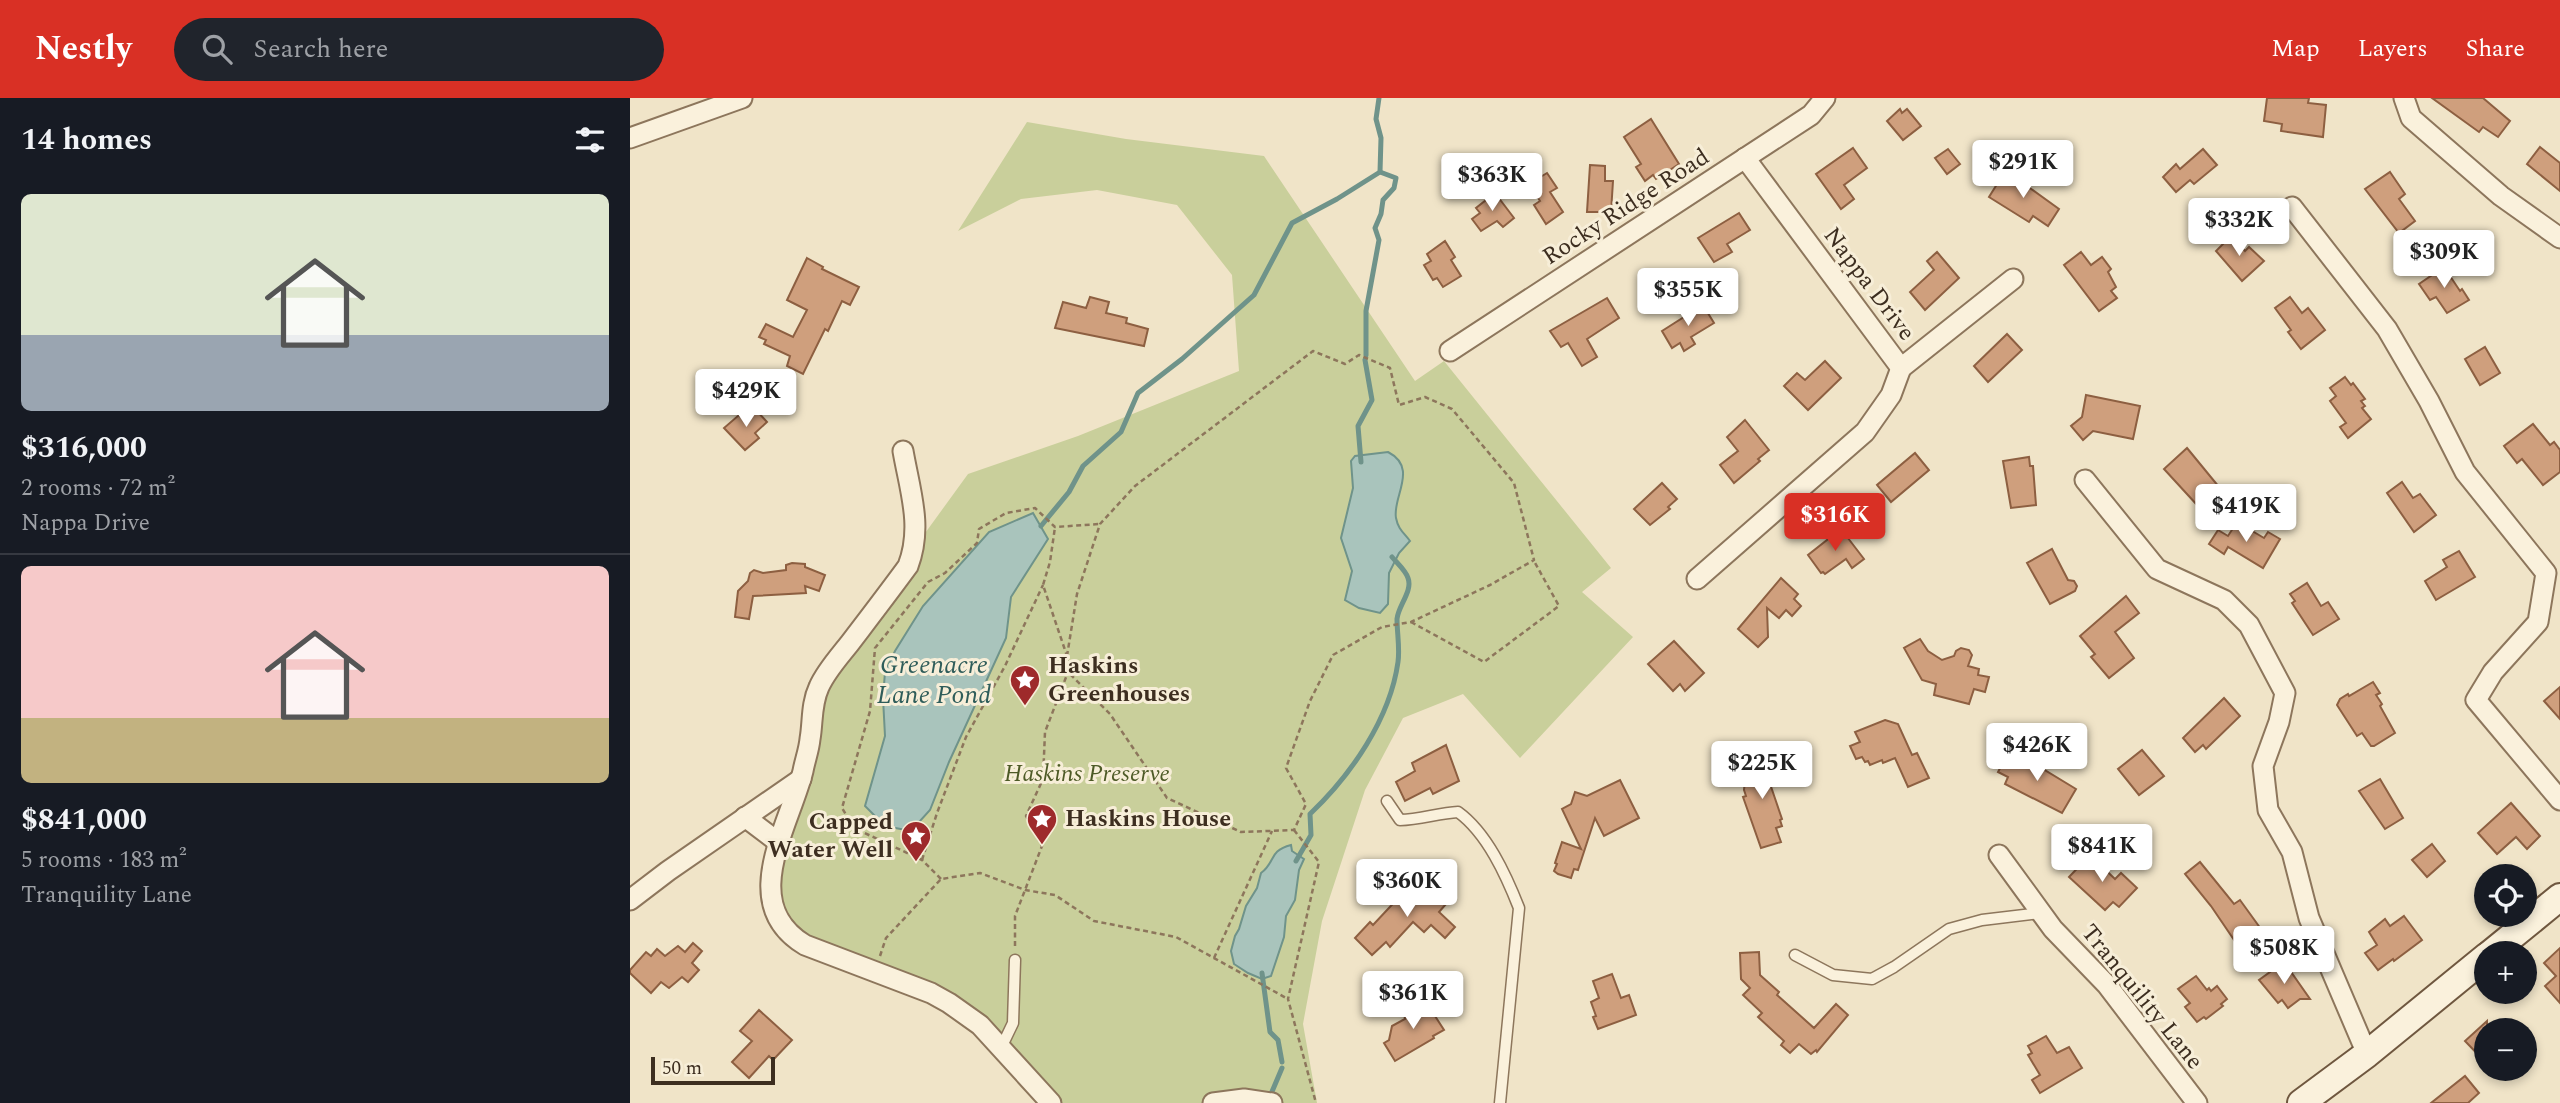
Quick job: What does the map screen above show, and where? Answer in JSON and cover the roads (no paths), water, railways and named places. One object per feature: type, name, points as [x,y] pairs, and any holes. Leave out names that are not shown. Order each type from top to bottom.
[{"type":"main road","points":[[2505,941],[2560,897]]},
{"type":"main road","points":[[2301,1103],[2367,1054],[2474,966]]},
{"type":"street","points":[[630,138],[742,98]]},
{"type":"street","name":"Rocky Ridge Road","points":[[1450,351],[1811,114],[1825,98]]},
{"type":"street","points":[[2404,98],[2411,118],[2501,197],[2560,238]]},
{"type":"street","name":"Nappa Drive","points":[[1696,579],[1866,432],[1891,395],[1901,368],[1745,158]]},
{"type":"street","points":[[2292,207],[2387,329],[2429,401],[2465,472],[2546,573],[2538,622],[2493,672],[2476,700],[2560,800]]},
{"type":"street","points":[[1901,368],[2013,279]]},
{"type":"street","points":[[902,451],[916,521],[915,547],[908,566],[819,687],[813,706],[810,740],[801,779],[778,842],[770,889],[773,906],[791,937],[805,945],[949,1003],[980,1025],[1051,1103]]},
{"type":"street","points":[[2085,480],[2157,569],[2224,600],[2249,625],[2285,693],[2279,722],[2263,766],[2268,810],[2292,852],[2309,918],[2367,1054]]},
{"type":"street","points":[[630,900],[801,779]]},
{"type":"street","points":[[745,817],[778,842]]},
{"type":"street","name":"Tranquility Lane","points":[[1999,855],[2053,929],[2107,985],[2196,1103]]},
{"type":"street","points":[[1213,1103],[1244,1099],[1272,1103]]},
{"type":"lane","points":[[1387,801],[1400,820],[1458,812],[1474,823],[1509,884],[1519,908],[1500,1103]]},
{"type":"lane","points":[[1795,955],[1833,975],[1872,979],[1949,929],[1982,920],[2040,912]]},
{"type":"lane","points":[[1001,1048],[1013,1023],[1015,960]]},
{"type":"water","points":[[1388,452],[1402,466],[1396,518],[1410,541],[1399,553],[1389,573],[1388,604],[1380,613],[1359,608],[1345,600],[1352,571],[1341,538],[1353,488],[1351,461],[1355,456]]},
{"type":"water","name":"Greenacre Lane Pond","points":[[1033,513],[1048,539],[1011,597],[1006,638],[930,810],[911,831],[885,826],[865,806],[885,736],[885,672],[923,606],[989,532]]},
{"type":"water","points":[[1291,845],[1292,851],[1304,859],[1299,870],[1295,900],[1286,916],[1284,937],[1271,976],[1262,979],[1234,964],[1231,951],[1246,906],[1257,888],[1261,873],[1279,850]]},
{"type":"waterway","points":[[1041,526],[1069,492],[1083,466],[1121,432],[1138,393],[1182,359],[1254,295],[1292,223],[1380,172],[1381,138],[1376,119],[1379,98]]},
{"type":"waterway","points":[[1366,355],[1366,311],[1379,240],[1375,228],[1383,200],[1394,188],[1396,178],[1380,172]]},
{"type":"waterway","points":[[1361,462],[1358,426],[1372,400],[1365,360]]},
{"type":"waterway","points":[[1296,861],[1311,835],[1310,814],[1354,764],[1377,725],[1394,683],[1399,657],[1397,619],[1409,583],[1405,573],[1392,557]]},
{"type":"waterway","points":[[1262,973],[1270,1032],[1278,1040],[1282,1062]]},
{"type":"waterway","points":[[1271,1094],[1282,1068]]},
{"type":"place","name":"Haskins Greenhouses","points":[[1025,707]]},
{"type":"place","name":"Haskins House","points":[[1042,846]]},
{"type":"place","name":"Capped Water Well","points":[[916,863]]},
{"type":"park label","name":"Haskins Preserve","points":[[1087,774]]}]
